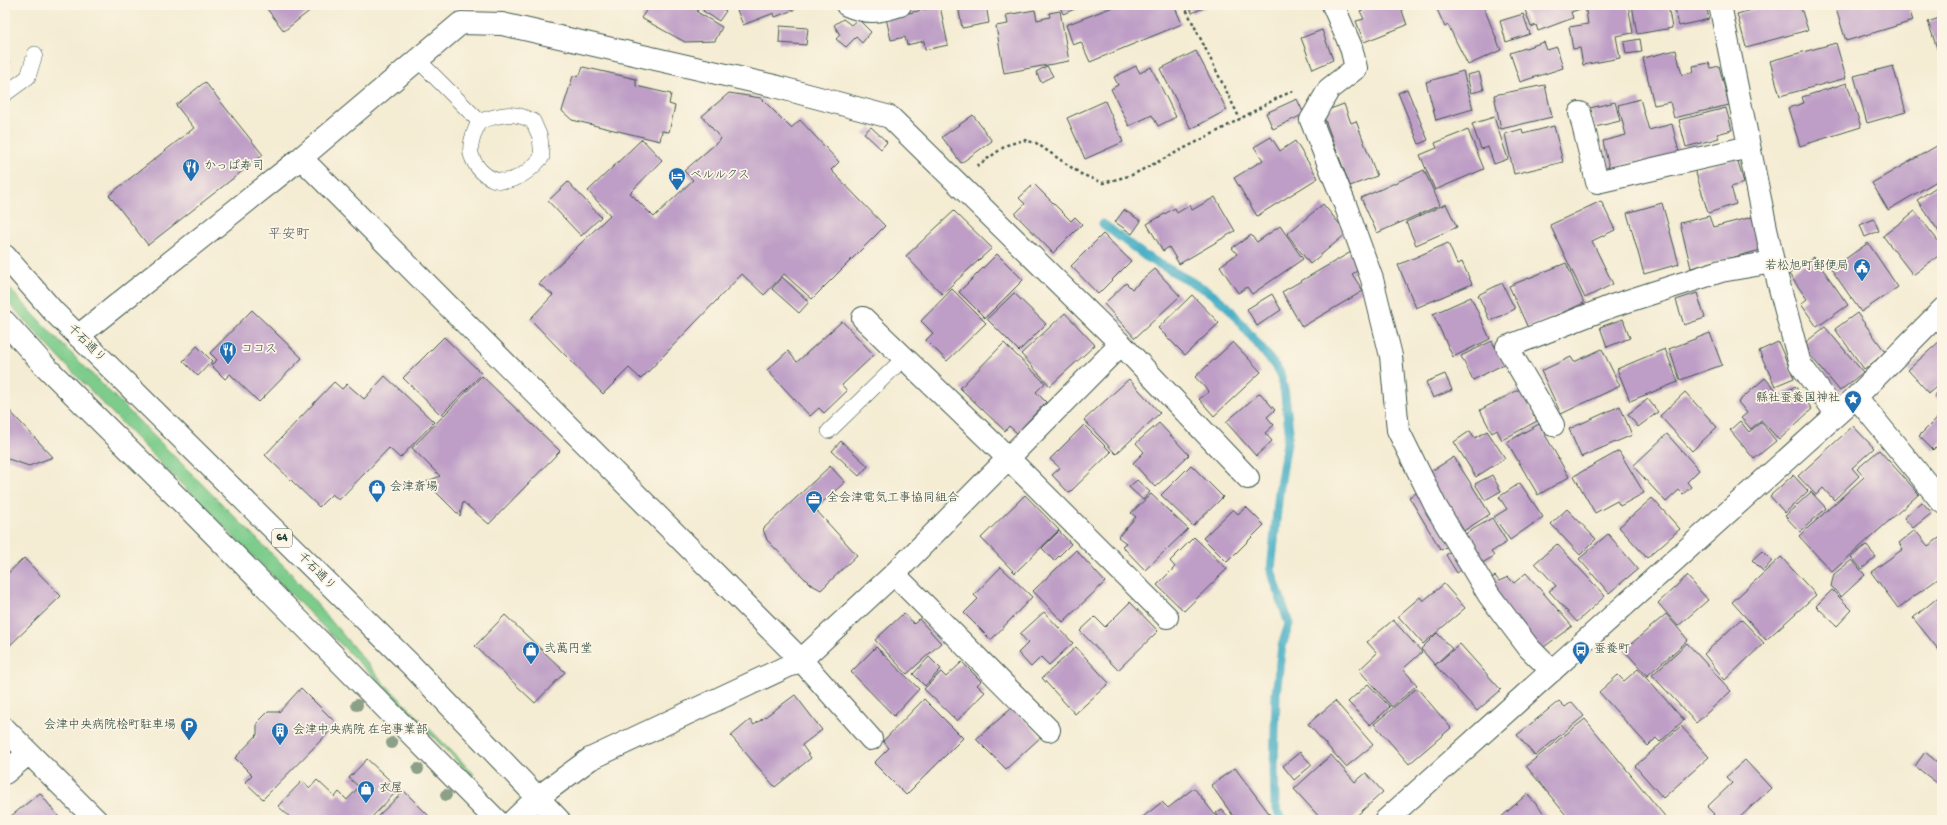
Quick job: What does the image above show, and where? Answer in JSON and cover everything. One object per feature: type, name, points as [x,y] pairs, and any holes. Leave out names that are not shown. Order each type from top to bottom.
[{"type":"street","points":[[846,5],[860,11],[880,11],[900,5]]},
{"type":"street","points":[[1333,5],[1351,47],[1356,68],[1329,89],[1311,120],[1346,207],[1372,279],[1391,356],[1398,430],[1436,507],[1489,595],[1529,648],[1552,671]]},
{"type":"street","points":[[1720,5],[1773,262],[1800,364],[1836,413]]},
{"type":"street","points":[[78,336],[301,158],[461,23],[502,24],[774,86],[890,117],[1121,344],[1248,478]]},
{"type":"street","points":[[1580,113],[1597,182],[1749,147]]},
{"type":"street","points":[[301,158],[801,660],[871,739]]},
{"type":"street","name":"千石通り","points":[[5,256],[53,311],[411,665],[536,798],[559,820]]},
{"type":"street","points":[[1553,425],[1507,347],[1612,306],[1721,271],[1773,262]]},
{"type":"street","points":[[1386,820],[1836,413],[1856,397],[1942,310]]},
{"type":"street","points":[[863,318],[1008,458],[1167,617]]},
{"type":"street","points":[[5,322],[44,364],[496,820]]},
{"type":"street","points":[[514,820],[536,798],[590,759],[801,660],[894,574],[1121,344]]},
{"type":"street","points":[[1856,397],[1942,502]]},
{"type":"street","points":[[894,574],[1048,730]]},
{"type":"street","points":[[5,729],[96,820]]},
{"type":"street","points":[[5,773],[29,753]]},
{"type":"lane","points":[[5,94],[28,77],[35,54]]},
{"type":"lane","points":[[418,60],[479,121]]},
{"type":"lane","points":[[507,114],[518,114],[533,121],[540,137],[542,156],[532,170],[520,177],[505,182],[489,178],[475,165],[471,154],[471,144],[479,121],[507,114]]},
{"type":"lane","points":[[829,431],[904,358]]},
{"type":"path","points":[[1184,5],[1240,119]]},
{"type":"path","points":[[956,182],[1007,145],[1024,140],[1036,143],[1081,174],[1103,184],[1132,175],[1279,97],[1297,90],[1322,102]]},
{"type":"green space","points":[[5,284],[56,338],[287,569],[383,682],[474,774],[472,776],[172,475],[66,365],[5,299]]},
{"type":"building","points":[[264,5],[317,5],[284,31]]},
{"type":"building","points":[[650,5],[694,5],[699,7],[697,12],[722,27],[715,41],[685,42],[641,18]]},
{"type":"building","points":[[701,5],[717,5],[726,11],[719,21],[703,11],[704,8]]},
{"type":"building","points":[[735,5],[794,5],[796,9],[775,17],[774,13],[743,25]]},
{"type":"building","points":[[958,5],[986,5],[989,23],[962,28]]},
{"type":"building","points":[[1059,5],[1084,5],[1063,14]]},
{"type":"building","points":[[1118,5],[1174,5],[1182,24],[1090,62],[1081,42],[1073,45],[1066,25]]},
{"type":"building","points":[[1189,5],[1210,5],[1192,13]]},
{"type":"building","points":[[1375,5],[1400,5],[1407,25],[1364,42],[1356,21],[1364,19],[1360,11]]},
{"type":"building","points":[[1435,5],[1491,5],[1484,8],[1501,50],[1468,65],[1448,25],[1445,27]]},
{"type":"building","points":[[1529,5],[1582,5],[1583,8],[1571,12],[1573,18],[1538,31],[1536,25],[1531,27],[1524,7]]},
{"type":"building","points":[[1585,5],[1628,5],[1633,33],[1616,36],[1620,58],[1583,65],[1580,48],[1573,49],[1569,27],[1588,24]]},
{"type":"building","points":[[1632,5],[1668,5],[1672,28],[1637,34]]},
{"type":"building","points":[[1674,5],[1706,5],[1709,19],[1679,26]]},
{"type":"building","points":[[1769,5],[1800,5],[1808,30],[1746,47],[1737,14]]},
{"type":"building","points":[[1848,5],[1908,5],[1913,21],[1846,41],[1836,9]]},
{"type":"building","points":[[940,6],[948,45],[925,50],[924,41],[907,45],[905,37],[891,40],[886,18]]},
{"type":"building","points":[[1035,10],[1037,20],[1050,17],[1049,13],[1060,11],[1069,61],[1004,73],[996,26],[1008,24],[1006,15]]},
{"type":"building","points":[[1523,14],[1530,34],[1506,42],[1500,21]]},
{"type":"building","points":[[1942,17],[1942,63],[1928,22]]},
{"type":"building","points":[[843,19],[851,25],[858,19],[871,32],[862,43],[856,37],[846,47],[836,39],[840,35],[834,25]]},
{"type":"building","points":[[780,26],[808,28],[806,45],[779,43]]},
{"type":"building","points":[[1322,30],[1333,60],[1313,69],[1301,38]]},
{"type":"building","points":[[1640,39],[1642,52],[1626,54],[1624,42]]},
{"type":"building","points":[[1544,42],[1547,50],[1557,47],[1563,68],[1520,82],[1510,53]]},
{"type":"building","points":[[1836,43],[1846,78],[1780,96],[1770,61]]},
{"type":"building","points":[[1676,50],[1682,75],[1694,72],[1693,66],[1709,63],[1711,68],[1719,66],[1729,105],[1674,118],[1670,102],[1654,105],[1643,58]]},
{"type":"building","points":[[1196,51],[1227,110],[1191,129],[1160,69]]},
{"type":"building","points":[[5,55],[10,62],[5,66]]},
{"type":"building","points":[[1047,66],[1053,76],[1041,82],[1036,72]]},
{"type":"building","points":[[1136,66],[1140,73],[1151,67],[1176,117],[1158,126],[1152,115],[1129,126],[1111,89],[1118,85],[1114,77]]},
{"type":"building","points":[[1893,66],[1906,112],[1867,123],[1854,76]]},
{"type":"building","points":[[583,67],[636,79],[636,86],[671,94],[669,104],[675,106],[669,132],[662,131],[660,141],[572,120],[562,111],[573,76],[580,75]]},
{"type":"building","points":[[1463,71],[1473,109],[1436,120],[1426,82]]},
{"type":"building","points":[[1479,72],[1484,90],[1471,93],[1467,75]]},
{"type":"building","points":[[205,82],[263,155],[148,245],[109,195],[194,128],[176,105]]},
{"type":"building","points":[[1847,83],[1861,127],[1800,146],[1788,108],[1804,103],[1802,97]]},
{"type":"building","points":[[1545,85],[1552,117],[1501,129],[1494,95]]},
{"type":"building","points":[[1407,89],[1428,140],[1419,144],[1398,93]]},
{"type":"building","points":[[729,93],[761,98],[791,128],[800,120],[839,162],[831,170],[885,226],[812,299],[784,274],[764,295],[742,274],[641,379],[629,368],[603,394],[530,319],[553,295],[539,284],[610,215],[588,191],[642,139],[662,160],[630,193],[654,217],[693,180],[684,171],[721,139],[702,116]]},
{"type":"building","points":[[1297,99],[1304,114],[1273,129],[1266,113]]},
{"type":"building","points":[[1640,99],[1649,130],[1672,124],[1680,156],[1645,165],[1644,160],[1609,168],[1603,141],[1626,135],[1618,105]]},
{"type":"building","points":[[1105,101],[1123,142],[1085,159],[1067,118]]},
{"type":"building","points":[[1615,102],[1620,121],[1595,127],[1590,108]]},
{"type":"building","points":[[1344,104],[1351,123],[1356,121],[1377,176],[1350,186],[1322,112]]},
{"type":"building","points":[[1726,108],[1732,130],[1717,134],[1719,138],[1686,147],[1679,120]]},
{"type":"building","points":[[973,115],[992,141],[961,163],[942,137]]},
{"type":"building","points":[[1494,117],[1508,159],[1494,164],[1488,147],[1481,149],[1472,124]]},
{"type":"building","points":[[1554,126],[1563,162],[1514,174],[1505,134],[1522,129],[1523,134]]},
{"type":"building","points":[[871,127],[887,142],[881,149],[864,133]]},
{"type":"building","points":[[1468,130],[1484,169],[1435,190],[1420,155],[1437,148],[1435,143]]},
{"type":"building","points":[[1271,137],[1280,151],[1295,141],[1318,178],[1257,216],[1234,178],[1263,160],[1254,147]]},
{"type":"building","points":[[1942,143],[1942,178],[1888,210],[1872,183]]},
{"type":"building","points":[[1737,158],[1744,183],[1731,187],[1736,204],[1708,213],[1695,170]]},
{"type":"building","points":[[1424,170],[1440,205],[1377,233],[1361,198]]},
{"type":"building","points":[[568,182],[601,217],[581,236],[548,201]]},
{"type":"building","points":[[1942,183],[1942,236],[1917,200]]},
{"type":"building","points":[[1034,184],[1071,221],[1075,217],[1082,224],[1053,253],[1015,214],[1025,204],[1019,198]]},
{"type":"building","points":[[1215,197],[1235,231],[1179,264],[1169,247],[1163,251],[1147,224],[1175,208],[1177,213],[1190,205],[1192,210]]},
{"type":"building","points":[[1601,201],[1615,230],[1592,241],[1613,284],[1585,298],[1550,225]]},
{"type":"building","points":[[1662,203],[1679,264],[1644,274],[1627,213]]},
{"type":"building","points":[[1323,204],[1347,233],[1310,264],[1287,234]]},
{"type":"building","points":[[1446,204],[1457,227],[1416,245],[1406,222]]},
{"type":"building","points":[[1124,210],[1141,221],[1132,234],[1115,222]]},
{"type":"building","points":[[954,211],[992,248],[942,294],[906,256]]},
{"type":"building","points":[[1915,211],[1942,246],[1942,253],[1913,275],[1883,236]]},
{"type":"building","points":[[1709,216],[1713,227],[1752,217],[1761,250],[1691,268],[1680,223]]},
{"type":"building","points":[[1874,219],[1879,231],[1865,237],[1860,225]]},
{"type":"building","points":[[1280,226],[1303,259],[1252,294],[1247,287],[1238,293],[1220,266],[1237,254],[1232,248],[1251,235],[1257,242]]},
{"type":"building","points":[[1103,234],[1131,261],[1098,294],[1071,266]]},
{"type":"building","points":[[1448,243],[1457,264],[1462,262],[1472,284],[1416,308],[1398,265]]},
{"type":"building","points":[[1868,243],[1898,287],[1861,312],[1831,269]]},
{"type":"building","points":[[1351,252],[1361,269],[1352,274],[1363,291],[1302,327],[1282,292]]},
{"type":"building","points":[[997,254],[1023,280],[985,318],[959,292]]},
{"type":"building","points":[[1814,257],[1848,305],[1817,327],[1801,304],[1807,299],[1789,274]]},
{"type":"building","points":[[1566,263],[1584,303],[1528,328],[1509,286]]},
{"type":"building","points":[[1155,269],[1180,296],[1135,338],[1104,304],[1126,283],[1132,289]]},
{"type":"building","points":[[782,277],[809,302],[799,313],[772,289]]},
{"type":"building","points":[[1502,283],[1515,309],[1490,321],[1478,295]]},
{"type":"building","points":[[952,289],[986,323],[947,361],[926,340],[933,333],[921,321]]},
{"type":"building","points":[[1014,293],[1046,324],[1019,351],[987,319]]},
{"type":"building","points":[[1697,293],[1705,318],[1684,325],[1676,300]]},
{"type":"building","points":[[1272,294],[1281,310],[1257,326],[1247,309]]},
{"type":"building","points":[[1192,295],[1219,323],[1185,355],[1158,328]]},
{"type":"building","points":[[1471,297],[1490,339],[1453,357],[1433,314]]},
{"type":"building","points":[[252,310],[302,358],[259,402],[230,374],[225,379],[211,365],[217,360],[210,353]]},
{"type":"building","points":[[1065,313],[1095,345],[1050,386],[1021,354]]},
{"type":"building","points":[[1857,313],[1886,353],[1864,369],[1835,329]]},
{"type":"building","points":[[1623,319],[1630,338],[1607,347],[1600,327]]},
{"type":"building","points":[[842,321],[874,355],[842,385],[847,391],[824,413],[819,408],[810,416],[767,370],[788,351],[797,362]]},
{"type":"building","points":[[1825,327],[1863,372],[1840,391],[1810,355],[1806,342]]},
{"type":"building","points":[[1710,333],[1722,365],[1680,380],[1669,349]]},
{"type":"building","points":[[444,337],[482,374],[441,415],[403,378]]},
{"type":"building","points":[[1942,339],[1942,382],[1929,393],[1908,370]]},
{"type":"building","points":[[1492,341],[1504,364],[1473,380],[1461,356]]},
{"type":"building","points":[[1233,342],[1261,372],[1214,416],[1199,399],[1209,392],[1195,377]]},
{"type":"building","points":[[1778,342],[1794,378],[1775,386],[1759,351]]},
{"type":"building","points":[[1004,343],[1045,383],[1036,392],[1046,402],[1017,433],[1009,426],[1005,431],[960,388]]},
{"type":"building","points":[[197,346],[212,361],[198,376],[183,361]]},
{"type":"building","points":[[1602,349],[1620,386],[1561,414],[1541,371],[1571,357],[1574,362]]},
{"type":"building","points":[[1665,349],[1678,382],[1630,401],[1617,369]]},
{"type":"building","points":[[1445,374],[1452,390],[1433,398],[1426,382]]},
{"type":"building","points":[[385,376],[434,422],[400,458],[389,448],[339,500],[332,494],[319,507],[265,455],[334,382],[342,389],[347,384],[364,399]]},
{"type":"building","points":[[482,376],[560,451],[489,524],[463,502],[460,516],[426,482],[440,476],[412,448]]},
{"type":"building","points":[[1765,378],[1781,396],[1795,386],[1812,409],[1779,440],[1761,420],[1751,429],[1741,418],[1747,413],[1738,402]]},
{"type":"building","points":[[1129,379],[1160,413],[1116,454],[1084,420]]},
{"type":"building","points":[[1942,388],[1942,404],[1934,395]]},
{"type":"building","points":[[1520,389],[1537,421],[1502,440],[1497,430],[1492,433],[1480,410]]},
{"type":"building","points":[[1685,392],[1717,427],[1692,451],[1660,416]]},
{"type":"building","points":[[1260,393],[1275,410],[1267,417],[1274,425],[1265,433],[1272,441],[1256,456],[1226,422]]},
{"type":"building","points":[[1648,399],[1658,412],[1638,427],[1628,414]]},
{"type":"building","points":[[5,406],[53,457],[29,466],[5,458]]},
{"type":"building","points":[[1620,406],[1632,435],[1581,457],[1569,429]]},
{"type":"building","points":[[1940,415],[1942,418],[1942,441],[1933,450],[1919,436]]},
{"type":"building","points":[[1740,421],[1749,432],[1761,422],[1776,441],[1754,459],[1730,430]]},
{"type":"building","points":[[1159,423],[1189,455],[1155,487],[1133,463],[1144,452],[1136,443]]},
{"type":"building","points":[[1539,424],[1569,477],[1538,495],[1507,442]]},
{"type":"building","points":[[1084,425],[1111,452],[1069,493],[1052,475],[1060,468],[1050,459]]},
{"type":"building","points":[[1853,426],[1874,448],[1852,468],[1859,476],[1834,500],[1823,488],[1816,495],[1798,476]]},
{"type":"building","points":[[1470,431],[1475,438],[1487,431],[1505,458],[1476,477],[1454,442]]},
{"type":"building","points":[[1667,434],[1699,470],[1687,482],[1691,487],[1683,494],[1679,490],[1666,502],[1633,466]]},
{"type":"building","points":[[841,441],[868,466],[859,476],[832,451]]},
{"type":"building","points":[[1879,450],[1919,494],[1832,572],[1799,536],[1864,477],[1857,469]]},
{"type":"building","points":[[1619,451],[1644,493],[1620,506],[1617,501],[1595,513],[1574,476]]},
{"type":"building","points":[[1454,457],[1490,514],[1462,532],[1425,475]]},
{"type":"building","points":[[1191,465],[1223,497],[1193,526],[1161,495]]},
{"type":"building","points":[[830,466],[845,482],[815,509],[857,555],[821,590],[810,584],[767,540],[763,529]]},
{"type":"building","points":[[1492,475],[1501,491],[1485,500],[1475,484]]},
{"type":"building","points":[[1793,475],[1808,491],[1785,513],[1770,496]]},
{"type":"building","points":[[1137,480],[1150,492],[1143,500],[1129,487]]},
{"type":"building","points":[[1520,483],[1543,517],[1510,540],[1494,517],[1507,509],[1499,497]]},
{"type":"building","points":[[1420,491],[1452,544],[1441,550],[1409,497]]},
{"type":"building","points":[[1811,492],[1826,508],[1800,532],[1785,516]]},
{"type":"building","points":[[1151,494],[1188,529],[1145,570],[1122,546],[1126,543],[1118,537],[1136,517],[1131,513]]},
{"type":"building","points":[[1025,495],[1059,530],[1015,573],[981,538]]},
{"type":"building","points":[[1652,498],[1680,529],[1647,558],[1619,527]]},
{"type":"building","points":[[1922,502],[1932,513],[1913,528],[1904,518]]},
{"type":"building","points":[[1246,507],[1264,525],[1227,562],[1203,538],[1233,509],[1238,514]]},
{"type":"building","points":[[1567,509],[1596,539],[1580,555],[1551,524]]},
{"type":"building","points":[[1492,518],[1507,542],[1491,552],[1494,556],[1479,565],[1462,536]]},
{"type":"building","points":[[1915,530],[1928,546],[1942,536],[1942,576],[1898,608],[1871,572],[1903,549],[1899,543]]},
{"type":"building","points":[[1059,531],[1071,544],[1054,561],[1042,548]]},
{"type":"building","points":[[1608,534],[1638,569],[1609,593],[1579,559]]},
{"type":"building","points":[[1194,537],[1227,569],[1184,611],[1157,585],[1175,567],[1170,561]]},
{"type":"building","points":[[1557,544],[1605,596],[1577,622],[1549,591],[1556,586],[1535,563]]},
{"type":"building","points":[[1866,545],[1876,557],[1862,569],[1851,557]]},
{"type":"building","points":[[1454,549],[1466,566],[1457,573],[1446,555]]},
{"type":"building","points":[[1076,550],[1105,582],[1063,622],[1033,591]]},
{"type":"building","points":[[1762,551],[1772,561],[1763,571],[1752,560]]},
{"type":"building","points":[[1781,557],[1816,595],[1766,640],[1732,602]]},
{"type":"building","points":[[24,558],[61,596],[5,650],[5,576]]},
{"type":"building","points":[[1852,560],[1865,575],[1841,597],[1831,586],[1834,574]]},
{"type":"building","points":[[1001,567],[1032,597],[991,640],[964,613],[978,599],[974,595]]},
{"type":"building","points":[[1526,573],[1572,626],[1540,650],[1487,582],[1495,576],[1499,581],[1508,577],[1514,583]]},
{"type":"building","points":[[1687,576],[1708,600],[1678,626],[1658,603]]},
{"type":"building","points":[[1444,584],[1465,608],[1423,644],[1398,616],[1420,597],[1423,601]]},
{"type":"building","points":[[1832,590],[1852,610],[1837,626],[1816,606]]},
{"type":"building","points":[[1942,594],[1942,654],[1913,618]]},
{"type":"building","points":[[1130,602],[1158,631],[1118,670],[1080,631],[1095,617],[1105,627]]},
{"type":"building","points":[[1044,612],[1073,643],[1049,665],[1041,657],[1031,667],[1018,653],[1028,643],[1020,634]]},
{"type":"building","points":[[904,613],[914,624],[919,619],[941,643],[907,674],[875,640]]},
{"type":"building","points":[[1666,614],[1688,640],[1647,676],[1624,650]]},
{"type":"building","points":[[505,615],[565,672],[535,703],[475,646]]},
{"type":"building","points":[[1741,619],[1764,643],[1725,680],[1704,654]]},
{"type":"building","points":[[1393,620],[1422,652],[1403,669],[1417,685],[1392,707],[1359,670],[1377,653],[1367,642]]},
{"type":"building","points":[[1437,633],[1452,649],[1435,665],[1421,649]]},
{"type":"building","points":[[1687,643],[1731,691],[1696,723],[1652,675]]},
{"type":"building","points":[[1460,644],[1501,690],[1477,711],[1435,665]]},
{"type":"building","points":[[876,647],[919,689],[894,716],[851,672]]},
{"type":"building","points":[[1076,647],[1109,683],[1075,714],[1042,678]]},
{"type":"building","points":[[929,657],[941,669],[925,686],[913,674]]},
{"type":"building","points":[[962,662],[981,681],[977,685],[985,692],[957,721],[924,689],[941,672],[946,677]]},
{"type":"building","points":[[1638,669],[1684,720],[1660,742],[1656,738],[1648,746],[1599,692],[1618,675],[1624,681]]},
{"type":"building","points":[[1368,684],[1390,707],[1370,725],[1348,702]]},
{"type":"building","name":"会津中央病院 在宅事業部","points":[[301,688],[337,724],[263,799],[245,782],[252,775],[235,758],[257,735],[257,723],[268,712],[279,712]]},
{"type":"building","points":[[1417,688],[1451,728],[1409,764],[1374,724]]},
{"type":"building","points":[[795,695],[822,730],[802,745],[811,758],[775,787],[731,736],[750,720],[754,725]]},
{"type":"building","points":[[924,699],[963,738],[906,795],[874,763],[889,748],[883,741]]},
{"type":"building","points":[[1335,701],[1373,745],[1346,767],[1308,724]]},
{"type":"building","points":[[1559,701],[1565,707],[1572,702],[1584,716],[1535,756],[1517,735]]},
{"type":"building","points":[[1012,708],[1041,737],[1006,769],[976,739]]},
{"type":"building","points":[[1585,719],[1668,820],[1570,820],[1526,766]]},
{"type":"building","points":[[1681,726],[1709,757],[1663,798],[1635,766]]},
{"type":"building","points":[[1300,752],[1312,765],[1294,780],[1283,766]]},
{"type":"building","points":[[1925,752],[1942,766],[1942,787],[1915,766]]},
{"type":"building","points":[[1331,755],[1355,782],[1366,773],[1383,792],[1352,820],[1322,820],[1294,789]]},
{"type":"building","points":[[367,759],[399,789],[369,820],[293,820],[278,806],[302,781],[310,788],[317,780],[335,797],[339,792],[347,800],[359,787],[349,778]]},
{"type":"building","points":[[1745,760],[1771,788],[1737,820],[1708,820],[1714,814],[1707,807],[1732,783],[1726,777]]},
{"type":"building","points":[[1235,768],[1274,820],[1236,820],[1211,785]]},
{"type":"building","points":[[1194,788],[1219,820],[1139,820],[1162,802],[1168,808]]},
{"type":"building","points":[[404,791],[433,820],[374,820]]},
{"type":"building","points":[[40,793],[61,820],[6,820]]},
{"type":"building","points":[[1527,794],[1550,820],[1498,820]]},
{"type":"building","points":[[1222,809],[1230,820],[1221,820],[1216,813]]},
{"type":"waterway","points":[[1103,224],[1145,256],[1208,291],[1227,306],[1280,372],[1285,395],[1289,430],[1279,492],[1271,570],[1289,624],[1282,646],[1276,693],[1274,769],[1275,804],[1281,820]]},
{"type":"place","name":"かっぱ寿司","points":[[191,182]]},
{"type":"place","name":"ベルルクス","points":[[677,191]]},
{"type":"place","name":"若松旭町郵便局","points":[[1862,282]]},
{"type":"place","name":"ココス","points":[[228,365]]},
{"type":"place","name":"縣社蚕養国神社","points":[[1853,414]]},
{"type":"place","name":"会津斎場","points":[[377,503]]},
{"type":"place","name":"全会津電気工事協同組合","points":[[814,514]]},
{"type":"place","name":"弐萬円堂","points":[[531,665]]},
{"type":"place","name":"蚕養町","points":[[1581,665]]},
{"type":"place","name":"会津中央病院桧町駐車場","points":[[189,741]]},
{"type":"place","name":"会津中央病院 在宅事業部","points":[[280,746]]},
{"type":"place","name":"衣屋","points":[[366,804]]},
{"type":"district","name":"平安町","points":[[289,235]]}]
